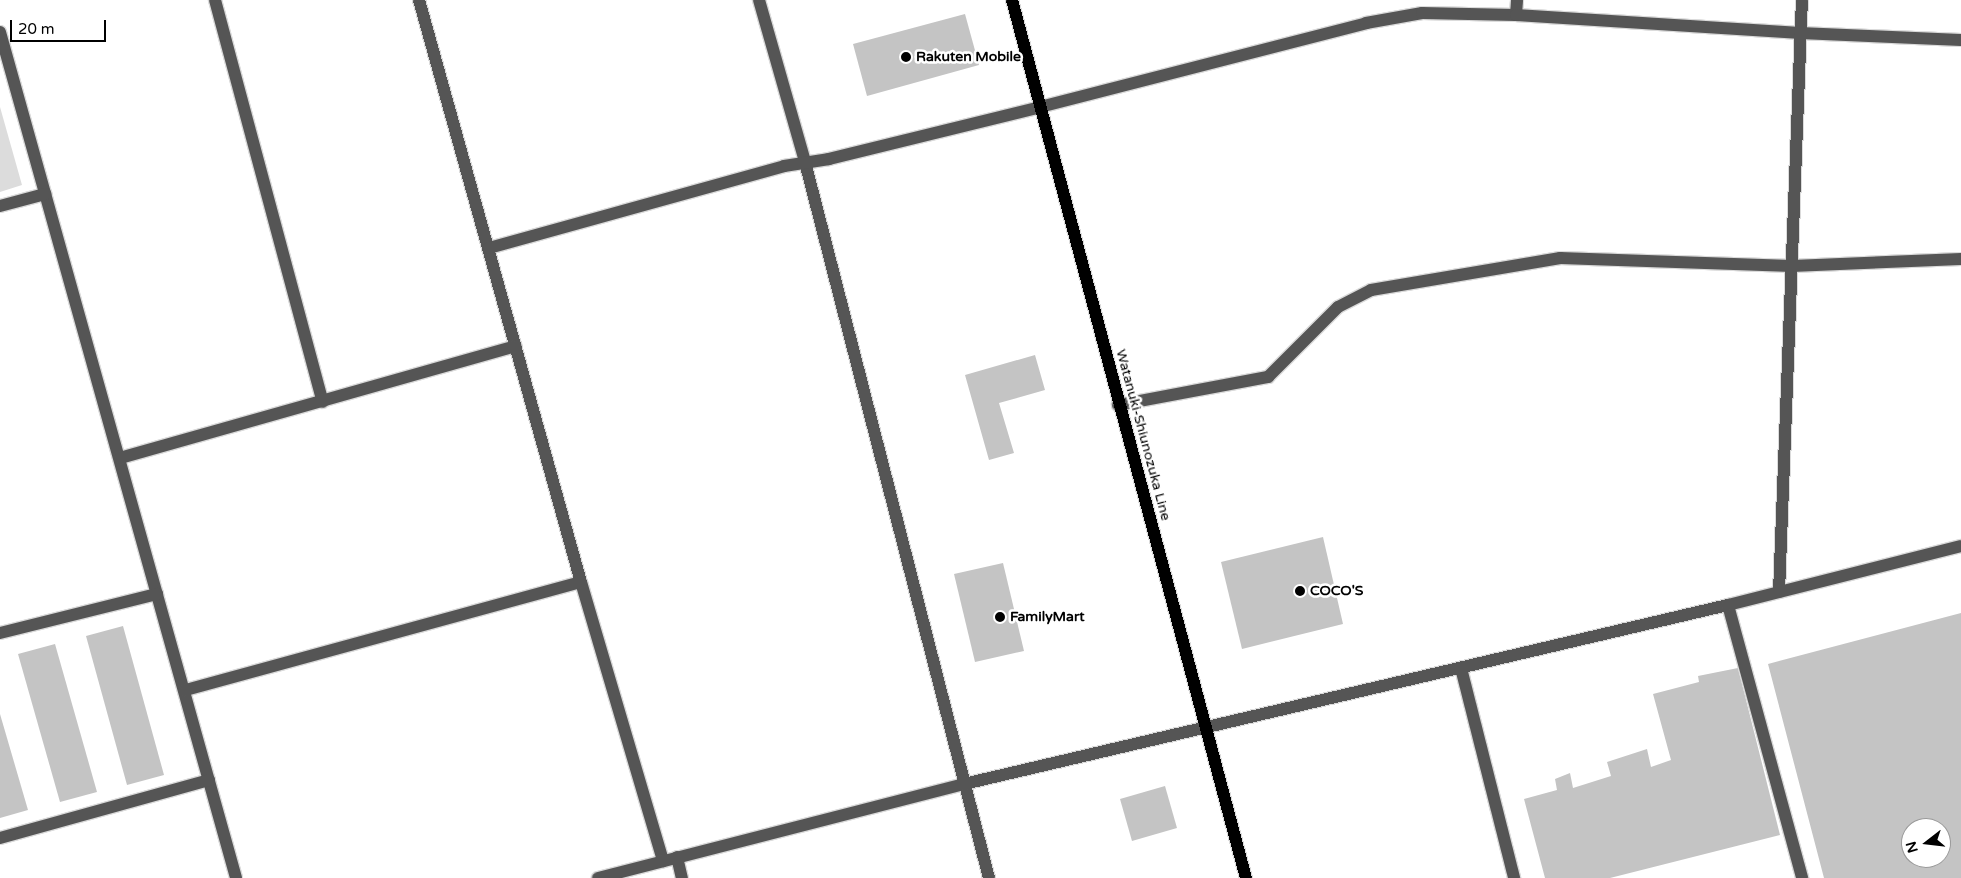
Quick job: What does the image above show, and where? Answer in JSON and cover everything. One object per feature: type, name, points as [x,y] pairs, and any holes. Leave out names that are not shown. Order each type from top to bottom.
[{"type":"main road","name":"Watanuki-Shiunozuka Line","points":[[1012,0],[1118,404],[1246,878]]},
{"type":"street","points":[[215,0],[323,402]]},
{"type":"street","points":[[419,0],[581,582],[663,861]]},
{"type":"street","points":[[759,0],[805,162],[988,878]]},
{"type":"street","points":[[1516,14],[1517,0]]},
{"type":"street","points":[[1779,592],[1802,0]]},
{"type":"street","points":[[489,248],[805,162],[1040,107],[1366,23],[1422,13],[1516,14],[1800,33],[1961,40]]},
{"type":"street","points":[[0,32],[157,594],[186,690],[236,878]]},
{"type":"street","points":[[0,206],[46,194]]},
{"type":"street","points":[[1118,404],[1268,378],[1338,307],[1371,290],[1560,258],[1792,266],[1961,259]]},
{"type":"street","points":[[120,458],[323,402],[515,346]]},
{"type":"street","points":[[598,878],[964,784],[1728,605],[1961,546]]},
{"type":"street","points":[[186,690],[581,582]]},
{"type":"street","points":[[0,633],[157,594]]},
{"type":"street","points":[[1728,605],[1802,878]]},
{"type":"street","points":[[1461,668],[1514,878]]},
{"type":"street","points":[[0,838],[209,780]]},
{"type":"street","points":[[677,857],[682,878]]},
{"type":"shaded area","points":[[0,107],[22,185],[0,192]]},
{"type":"building","points":[[965,14],[979,65],[867,96],[853,44]]},
{"type":"building","points":[[1035,355],[1045,390],[999,403],[1014,453],[989,460],[965,375]]},
{"type":"building","points":[[1323,537],[1343,624],[1242,649],[1221,562]]},
{"type":"building","points":[[1003,563],[1024,651],[975,662],[954,574]]},
{"type":"building","points":[[1961,613],[1961,878],[1824,878],[1768,664]]},
{"type":"building","points":[[123,626],[164,775],[127,785],[86,636]]},
{"type":"building","points":[[55,644],[97,792],[60,802],[18,654]]},
{"type":"building","points":[[1738,668],[1780,835],[1610,878],[1545,878],[1524,799],[1557,790],[1555,779],[1570,773],[1573,788],[1611,776],[1607,762],[1647,749],[1651,767],[1671,760],[1653,694],[1699,682],[1698,676]]},
{"type":"building","points":[[0,714],[28,810],[0,818]]},
{"type":"building","points":[[1165,786],[1177,828],[1132,841],[1120,799]]},
{"type":"place","name":"Rakuten Mobile","points":[[906,57]]},
{"type":"place","name":"COCO'S","points":[[1300,591]]},
{"type":"place","name":"FamilyMart","points":[[1000,617]]}]
